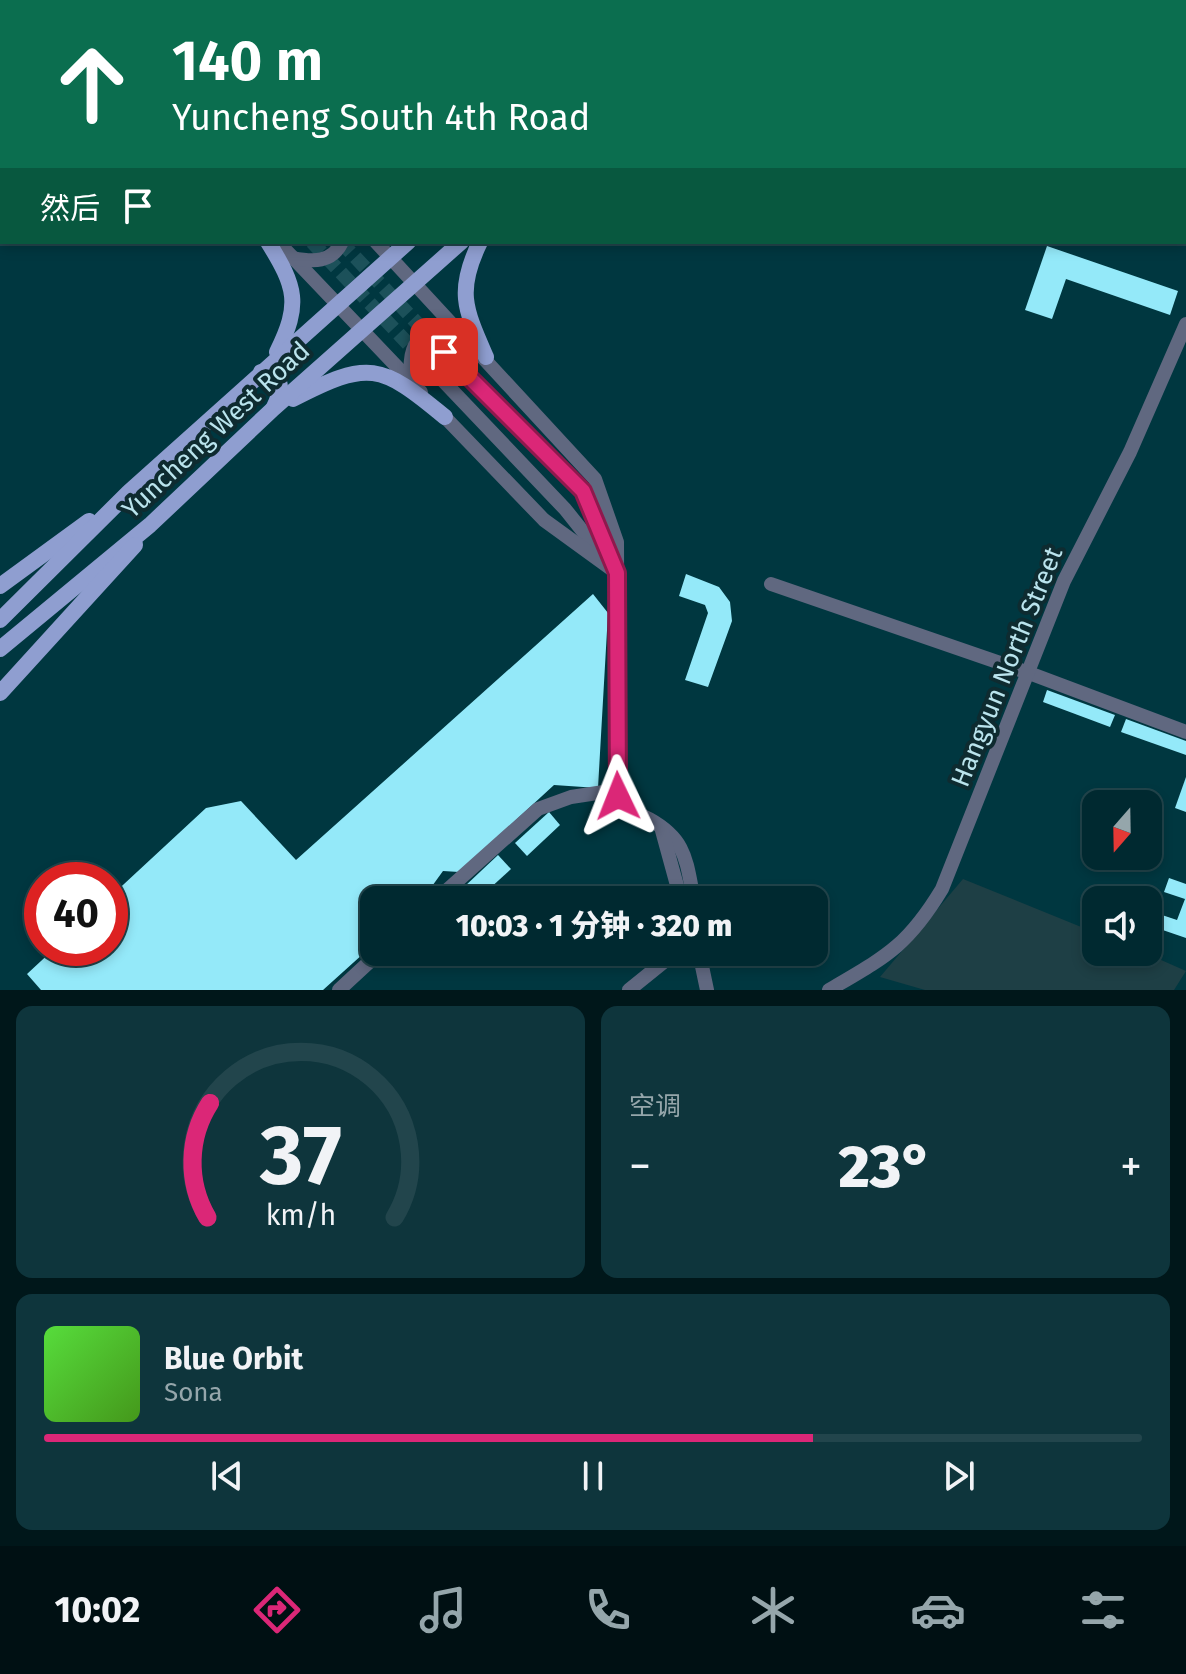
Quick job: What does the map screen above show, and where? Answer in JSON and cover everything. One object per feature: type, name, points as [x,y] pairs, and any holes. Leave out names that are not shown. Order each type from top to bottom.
[{"type":"main road","points":[[269,244],[291,283],[294,304],[287,333],[261,372],[276,375],[281,381],[282,389],[274,408]]},
{"type":"main road","name":"Yuncheng West Road","points":[[0,620],[129,492],[336,303],[406,244]]},
{"type":"main road","name":"Yuncheng West Road","points":[[0,649],[150,525],[274,408],[459,244]]},
{"type":"main road","points":[[479,244],[464,291],[468,317],[486,357]]},
{"type":"main road","points":[[274,408],[342,374],[367,370],[401,382],[445,417]]},
{"type":"main road","points":[[0,586],[129,492]]},
{"type":"main road","points":[[0,693],[114,570],[150,525]]},
{"type":"street","points":[[280,244],[544,520],[617,573]]},
{"type":"street","points":[[293,258],[321,260],[332,255],[340,244]]},
{"type":"street","points":[[378,244],[486,357],[595,479],[617,542],[617,790],[626,806],[674,836],[685,853],[691,886]]},
{"type":"street","name":"Hangyun North Street","points":[[829,990],[890,954],[916,931],[952,869],[1064,581],[1130,452],[1186,324]]},
{"type":"street","points":[[411,382],[410,352],[425,335],[437,330],[468,338]]},
{"type":"street","points":[[444,352],[583,491],[617,573]]},
{"type":"street","points":[[429,366],[565,509],[617,573]]},
{"type":"street","points":[[771,584],[1029,673],[1186,732]]},
{"type":"street","points":[[452,886],[538,809],[571,797],[617,790]]},
{"type":"street","points":[[661,826],[677,886]]},
{"type":"street","points":[[341,989],[365,966]]},
{"type":"street","points":[[629,990],[659,966]]},
{"type":"street","points":[[702,966],[707,990]]},
{"type":"shaded area","points":[[963,879],[1082,927],[1082,966],[1162,966],[1162,960],[1186,971],[1174,990],[925,990],[880,977]]},
{"type":"building","points":[[1047,246],[1178,291],[1170,315],[1066,279],[1052,319],[1025,310]]},
{"type":"building","points":[[686,574],[719,587],[730,602],[732,621],[708,687],[685,680],[708,613],[705,605],[679,596]]},
{"type":"building","points":[[593,594],[608,613],[598,788],[554,785],[459,872],[443,871],[432,886],[360,886],[360,957],[323,990],[41,990],[27,974],[36,966],[128,966],[128,880],[206,808],[241,801],[296,860]]},
{"type":"building","points":[[1047,690],[1115,715],[1110,727],[1043,702]]},
{"type":"building","points":[[1126,719],[1186,741],[1186,755],[1121,732]]},
{"type":"building","points":[[1186,777],[1186,812],[1175,808]]},
{"type":"building","points":[[549,812],[560,825],[527,856],[515,843]]},
{"type":"building","points":[[498,855],[511,869],[492,886],[465,886]]},
{"type":"building","points":[[1169,878],[1186,884],[1186,938],[1162,930],[1162,915],[1177,920],[1185,899],[1164,892]]},
{"type":"tunnel","points":[[314,244],[429,366]]},
{"type":"tunnel","points":[[343,244],[444,352]]},
{"type":"route","points":[[444,352],[583,491],[617,573],[618,796]]}]
